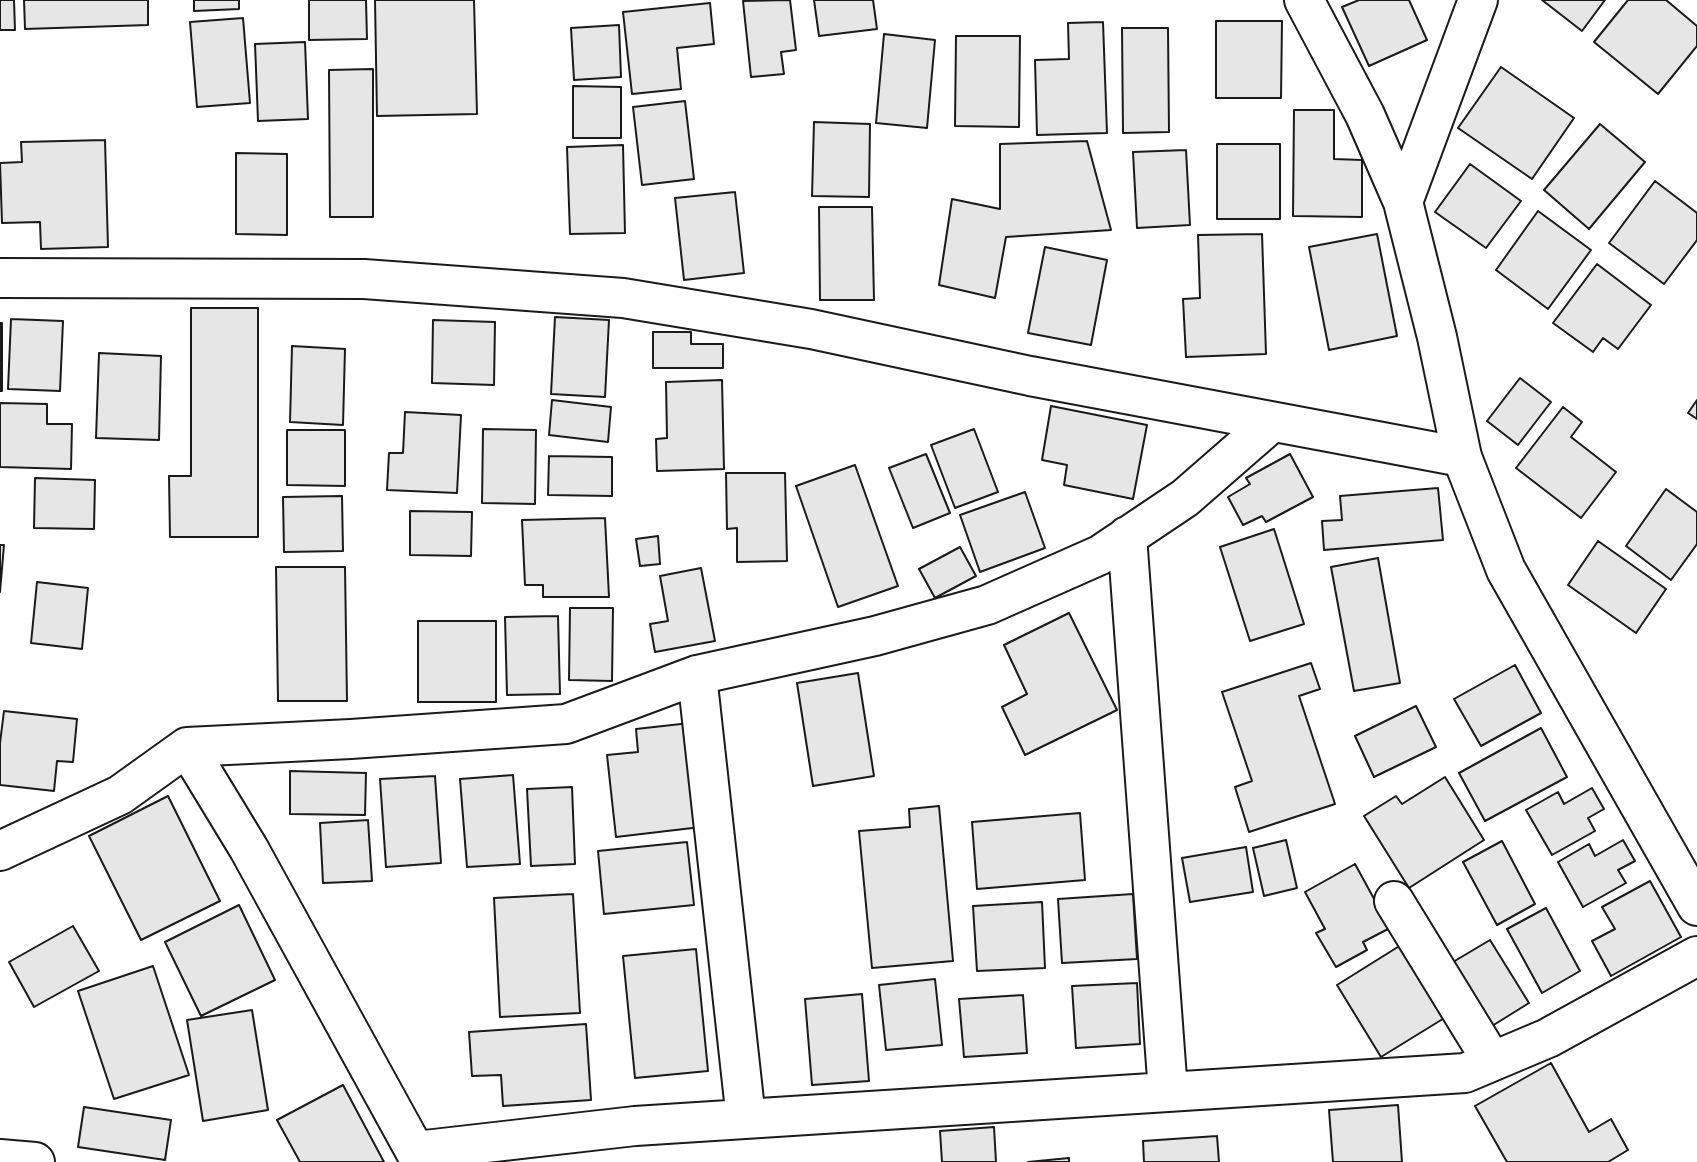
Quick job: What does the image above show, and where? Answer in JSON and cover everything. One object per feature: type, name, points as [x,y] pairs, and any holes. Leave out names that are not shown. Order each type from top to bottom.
[{"type":"street","points":[[1304,0],[1365,115],[1403,202],[1437,337],[1462,457],[1506,570],[1697,906]]},
{"type":"street","points":[[1403,202],[1478,0]]},
{"type":"street","points":[[0,278],[364,279],[623,298],[811,329],[1030,376],[1462,457]]},
{"type":"street","points":[[0,850],[120,795],[187,747],[566,724],[697,675],[875,636],[987,605],[1100,555],[1185,498],[1271,422]]},
{"type":"street","points":[[1127,536],[1168,1092]]},
{"type":"street","points":[[697,675],[746,1119]]},
{"type":"street","points":[[187,747],[249,849],[418,1157],[635,1126],[1465,1073],[1548,1038],[1697,956]]},
{"type":"street","points":[[1394,901],[1492,1061]]},
{"type":"street","points":[[0,1159],[35,1162]]},
{"type":"building","points":[[0,0],[14,0],[15,30],[0,30]]},
{"type":"building","points":[[24,0],[148,0],[148,25],[25,29]]},
{"type":"building","points":[[194,0],[239,0],[239,9],[194,11]]},
{"type":"building","points":[[309,0],[366,0],[367,39],[309,40]]},
{"type":"building","points":[[375,0],[474,0],[477,114],[377,116]]},
{"type":"building","points":[[790,0],[796,50],[781,52],[784,74],[751,77],[743,1]]},
{"type":"building","points":[[814,0],[873,0],[877,29],[819,36]]},
{"type":"building","points":[[1359,0],[1409,0],[1427,40],[1369,66],[1342,7]]},
{"type":"building","points":[[1542,0],[1605,0],[1582,31]]},
{"type":"building","points":[[1628,0],[1666,0],[1697,26],[1697,46],[1658,94],[1594,42]]},
{"type":"building","points":[[710,3],[714,44],[677,48],[681,89],[632,94],[623,12]]},
{"type":"building","points":[[243,18],[250,103],[197,107],[190,22]]},
{"type":"building","points":[[1216,21],[1282,21],[1281,98],[1216,98]]},
{"type":"building","points":[[1103,22],[1107,133],[1037,135],[1035,60],[1069,59],[1068,23]]},
{"type":"building","points":[[619,25],[621,77],[574,80],[571,28]]},
{"type":"building","points":[[1122,28],[1168,28],[1169,132],[1123,133]]},
{"type":"building","points":[[884,34],[935,40],[927,128],[876,123]]},
{"type":"building","points":[[956,36],[1020,36],[1019,127],[955,126]]},
{"type":"building","points":[[305,42],[308,119],[258,121],[255,44]]},
{"type":"building","points":[[1501,67],[1574,118],[1532,179],[1458,128]]},
{"type":"building","points":[[373,69],[373,217],[330,217],[329,70]]},
{"type":"building","points":[[573,86],[621,87],[621,138],[573,138]]},
{"type":"building","points":[[685,101],[694,179],[642,185],[633,107]]},
{"type":"building","points":[[1294,110],[1334,110],[1334,159],[1362,160],[1362,217],[1293,216]]},
{"type":"building","points":[[814,122],[870,124],[869,197],[812,196]]},
{"type":"building","points":[[1600,124],[1645,162],[1589,229],[1544,190]]},
{"type":"building","points":[[105,140],[108,247],[41,249],[40,222],[2,223],[0,163],[22,162],[21,142]]},
{"type":"building","points":[[1087,141],[1111,230],[1006,237],[995,298],[939,285],[952,199],[1000,209],[1000,144]]},
{"type":"building","points":[[1217,144],[1280,144],[1280,219],[1217,219]]},
{"type":"building","points":[[623,145],[625,233],[570,234],[567,147]]},
{"type":"building","points":[[1186,150],[1190,225],[1137,228],[1133,152]]},
{"type":"building","points":[[236,153],[287,154],[287,235],[236,234]]},
{"type":"building","points":[[1470,164],[1521,201],[1486,248],[1435,212]]},
{"type":"building","points":[[1655,181],[1697,213],[1697,240],[1664,284],[1609,243]]},
{"type":"building","points":[[735,192],[744,273],[684,280],[675,198]]},
{"type":"building","points":[[819,207],[872,207],[874,300],[820,300]]},
{"type":"building","points":[[1538,211],[1591,250],[1548,309],[1496,270]]},
{"type":"building","points":[[1262,234],[1266,354],[1186,357],[1183,299],[1200,298],[1198,235]]},
{"type":"building","points":[[1377,234],[1397,336],[1329,350],[1309,247]]},
{"type":"building","points":[[1045,247],[1107,260],[1091,345],[1028,333]]},
{"type":"building","points":[[1597,264],[1651,305],[1618,349],[1603,338],[1593,352],[1553,323]]},
{"type":"building","points":[[191,308],[258,308],[258,537],[170,537],[169,476],[191,476]]},
{"type":"building","points":[[555,317],[609,320],[605,397],[551,394]]},
{"type":"building","points":[[11,319],[63,321],[60,391],[8,389]]},
{"type":"building","points":[[433,320],[495,322],[494,385],[432,383]]},
{"type":"building","points":[[2,323],[2,391],[0,391]]},
{"type":"building","points":[[653,332],[691,332],[691,344],[723,344],[723,368],[653,368]]},
{"type":"building","points":[[292,346],[345,349],[343,425],[290,422]]},
{"type":"building","points":[[99,353],[161,356],[159,440],[96,438]]},
{"type":"building","points":[[1520,378],[1551,402],[1518,445],[1487,421]]},
{"type":"building","points":[[722,380],[724,469],[657,471],[656,439],[667,438],[666,382]]},
{"type":"building","points":[[552,400],[611,407],[608,442],[549,435]]},
{"type":"building","points":[[1697,400],[1697,419],[1688,413]]},
{"type":"building","points":[[0,403],[47,404],[47,424],[72,424],[71,469],[0,467]]},
{"type":"building","points":[[1051,406],[1147,425],[1133,499],[1064,485],[1067,465],[1042,460]]},
{"type":"building","points":[[1563,407],[1582,422],[1571,437],[1616,472],[1581,518],[1516,468]]},
{"type":"building","points":[[405,412],[461,415],[457,493],[387,490],[389,453],[403,453]]},
{"type":"building","points":[[483,429],[536,430],[535,504],[482,503]]},
{"type":"building","points":[[974,429],[998,492],[955,508],[931,445]]},
{"type":"building","points":[[287,430],[345,430],[345,486],[287,485]]},
{"type":"building","points":[[926,454],[950,513],[913,528],[889,468]]},
{"type":"building","points":[[1290,454],[1313,497],[1266,522],[1262,516],[1243,525],[1228,497],[1250,484],[1246,478]]},
{"type":"building","points":[[549,456],[612,457],[612,496],[548,495]]},
{"type":"building","points":[[855,465],[898,586],[838,607],[796,486]]},
{"type":"building","points":[[726,473],[785,473],[787,561],[737,562],[737,528],[727,529]]},
{"type":"building","points":[[35,478],[95,480],[94,529],[34,528]]},
{"type":"building","points":[[1438,488],[1443,540],[1324,550],[1322,521],[1342,520],[1340,496]]},
{"type":"building","points":[[1666,489],[1697,512],[1697,544],[1671,580],[1626,546]]},
{"type":"building","points":[[1025,492],[1045,548],[980,572],[960,515]]},
{"type":"building","points":[[342,496],[343,551],[284,552],[283,497]]},
{"type":"building","points":[[410,511],[472,512],[471,556],[410,555]]},
{"type":"building","points":[[605,518],[609,597],[543,597],[543,585],[525,585],[522,520]]},
{"type":"building","points":[[1274,529],[1304,624],[1250,641],[1220,547]]},
{"type":"building","points":[[658,536],[660,564],[640,566],[636,539]]},
{"type":"building","points":[[1598,541],[1666,589],[1636,633],[1568,585]]},
{"type":"building","points":[[0,545],[4,545],[0,592]]},
{"type":"building","points":[[960,547],[976,576],[935,598],[919,569]]},
{"type":"building","points":[[1378,558],[1400,683],[1354,691],[1331,567]]},
{"type":"building","points":[[276,567],[345,567],[347,701],[278,701]]},
{"type":"building","points":[[701,568],[715,641],[655,652],[650,624],[668,621],[660,576]]},
{"type":"building","points":[[37,582],[88,588],[82,649],[31,643]]},
{"type":"building","points":[[570,608],[613,608],[612,681],[569,680]]},
{"type":"building","points":[[1069,613],[1117,710],[1025,755],[1002,707],[1027,694],[1004,645]]},
{"type":"building","points":[[558,616],[560,694],[507,695],[505,617]]},
{"type":"building","points":[[418,621],[496,621],[496,702],[418,702]]},
{"type":"building","points":[[1311,663],[1320,689],[1299,696],[1335,804],[1249,832],[1235,787],[1252,781],[1222,692]]},
{"type":"building","points":[[1515,665],[1541,713],[1481,746],[1454,699]]},
{"type":"building","points":[[858,673],[874,776],[813,786],[797,683]]},
{"type":"building","points":[[1416,706],[1436,747],[1374,777],[1355,736]]},
{"type":"building","points":[[4,711],[77,719],[73,762],[57,761],[54,791],[0,785],[0,743]]},
{"type":"building","points":[[690,723],[701,827],[616,837],[607,755],[638,752],[636,729]]},
{"type":"building","points":[[1541,728],[1567,777],[1485,821],[1459,773]]},
{"type":"building","points":[[290,771],[366,773],[365,815],[290,814]]},
{"type":"building","points":[[513,775],[520,864],[467,867],[460,779]]},
{"type":"building","points":[[435,776],[441,863],[386,867],[380,779]]},
{"type":"building","points":[[1445,777],[1484,840],[1409,888],[1364,816],[1396,796],[1402,804]]},
{"type":"building","points":[[572,787],[575,864],[531,866],[527,789]]},
{"type":"building","points":[[1592,788],[1604,809],[1588,818],[1595,831],[1552,855],[1526,810],[1558,792],[1564,804]]},
{"type":"building","points":[[168,796],[220,901],[141,940],[89,836]]},
{"type":"building","points":[[939,806],[953,961],[872,968],[859,831],[910,827],[909,809]]},
{"type":"building","points":[[1080,813],[1085,880],[977,889],[972,822]]},
{"type":"building","points":[[368,820],[372,881],[323,883],[320,823]]},
{"type":"building","points":[[1286,840],[1297,888],[1264,896],[1253,848]]},
{"type":"building","points":[[1623,840],[1635,861],[1618,870],[1626,883],[1583,907],[1558,862],[1589,844],[1595,856]]},
{"type":"building","points":[[1502,841],[1535,904],[1497,925],[1463,862]]},
{"type":"building","points":[[687,842],[694,905],[604,914],[598,851]]},
{"type":"building","points":[[1246,847],[1253,892],[1190,902],[1182,858]]},
{"type":"building","points":[[1355,864],[1390,928],[1363,942],[1367,950],[1336,967],[1316,933],[1325,929],[1305,892]]},
{"type":"building","points":[[1650,881],[1681,937],[1611,976],[1592,941],[1615,929],[1602,907]]},
{"type":"building","points":[[573,894],[580,1013],[500,1017],[494,898]]},
{"type":"building","points":[[1133,894],[1137,959],[1062,963],[1058,899]]},
{"type":"building","points":[[1042,902],[1045,968],[977,971],[973,906]]},
{"type":"building","points":[[239,905],[275,980],[201,1016],[165,942]]},
{"type":"building","points":[[1546,908],[1580,971],[1542,993],[1507,929]]},
{"type":"building","points":[[73,926],[99,971],[34,1007],[9,962]]},
{"type":"building","points":[[1490,940],[1529,1003],[1492,1026],[1453,962]]},
{"type":"building","points":[[1401,945],[1446,1017],[1381,1057],[1337,985]]},
{"type":"building","points":[[696,949],[708,1071],[635,1078],[623,956]]},
{"type":"building","points":[[153,966],[189,1075],[114,1099],[78,991]]},
{"type":"building","points":[[935,979],[942,1045],[886,1050],[879,985]]},
{"type":"building","points":[[1137,983],[1140,1044],[1076,1048],[1072,986]]},
{"type":"building","points":[[862,994],[869,1081],[812,1085],[805,999]]},
{"type":"building","points":[[1023,995],[1027,1053],[964,1057],[959,999]]},
{"type":"building","points":[[252,1010],[268,1110],[203,1121],[187,1020]]},
{"type":"building","points":[[586,1024],[591,1100],[503,1106],[501,1075],[472,1076],[469,1032]]},
{"type":"building","points":[[1551,1063],[1589,1132],[1611,1119],[1628,1150],[1608,1162],[1507,1162],[1475,1106]]},
{"type":"building","points":[[343,1085],[384,1162],[300,1162],[277,1120]]},
{"type":"building","points":[[1398,1105],[1402,1162],[1333,1162],[1329,1110]]},
{"type":"building","points":[[84,1107],[171,1120],[165,1160],[78,1147]]},
{"type":"building","points":[[994,1127],[996,1162],[942,1162],[940,1131]]},
{"type":"building","points":[[1217,1136],[1219,1162],[1144,1162],[1143,1141]]},
{"type":"building","points":[[1069,1158],[1069,1162],[1028,1162]]}]
